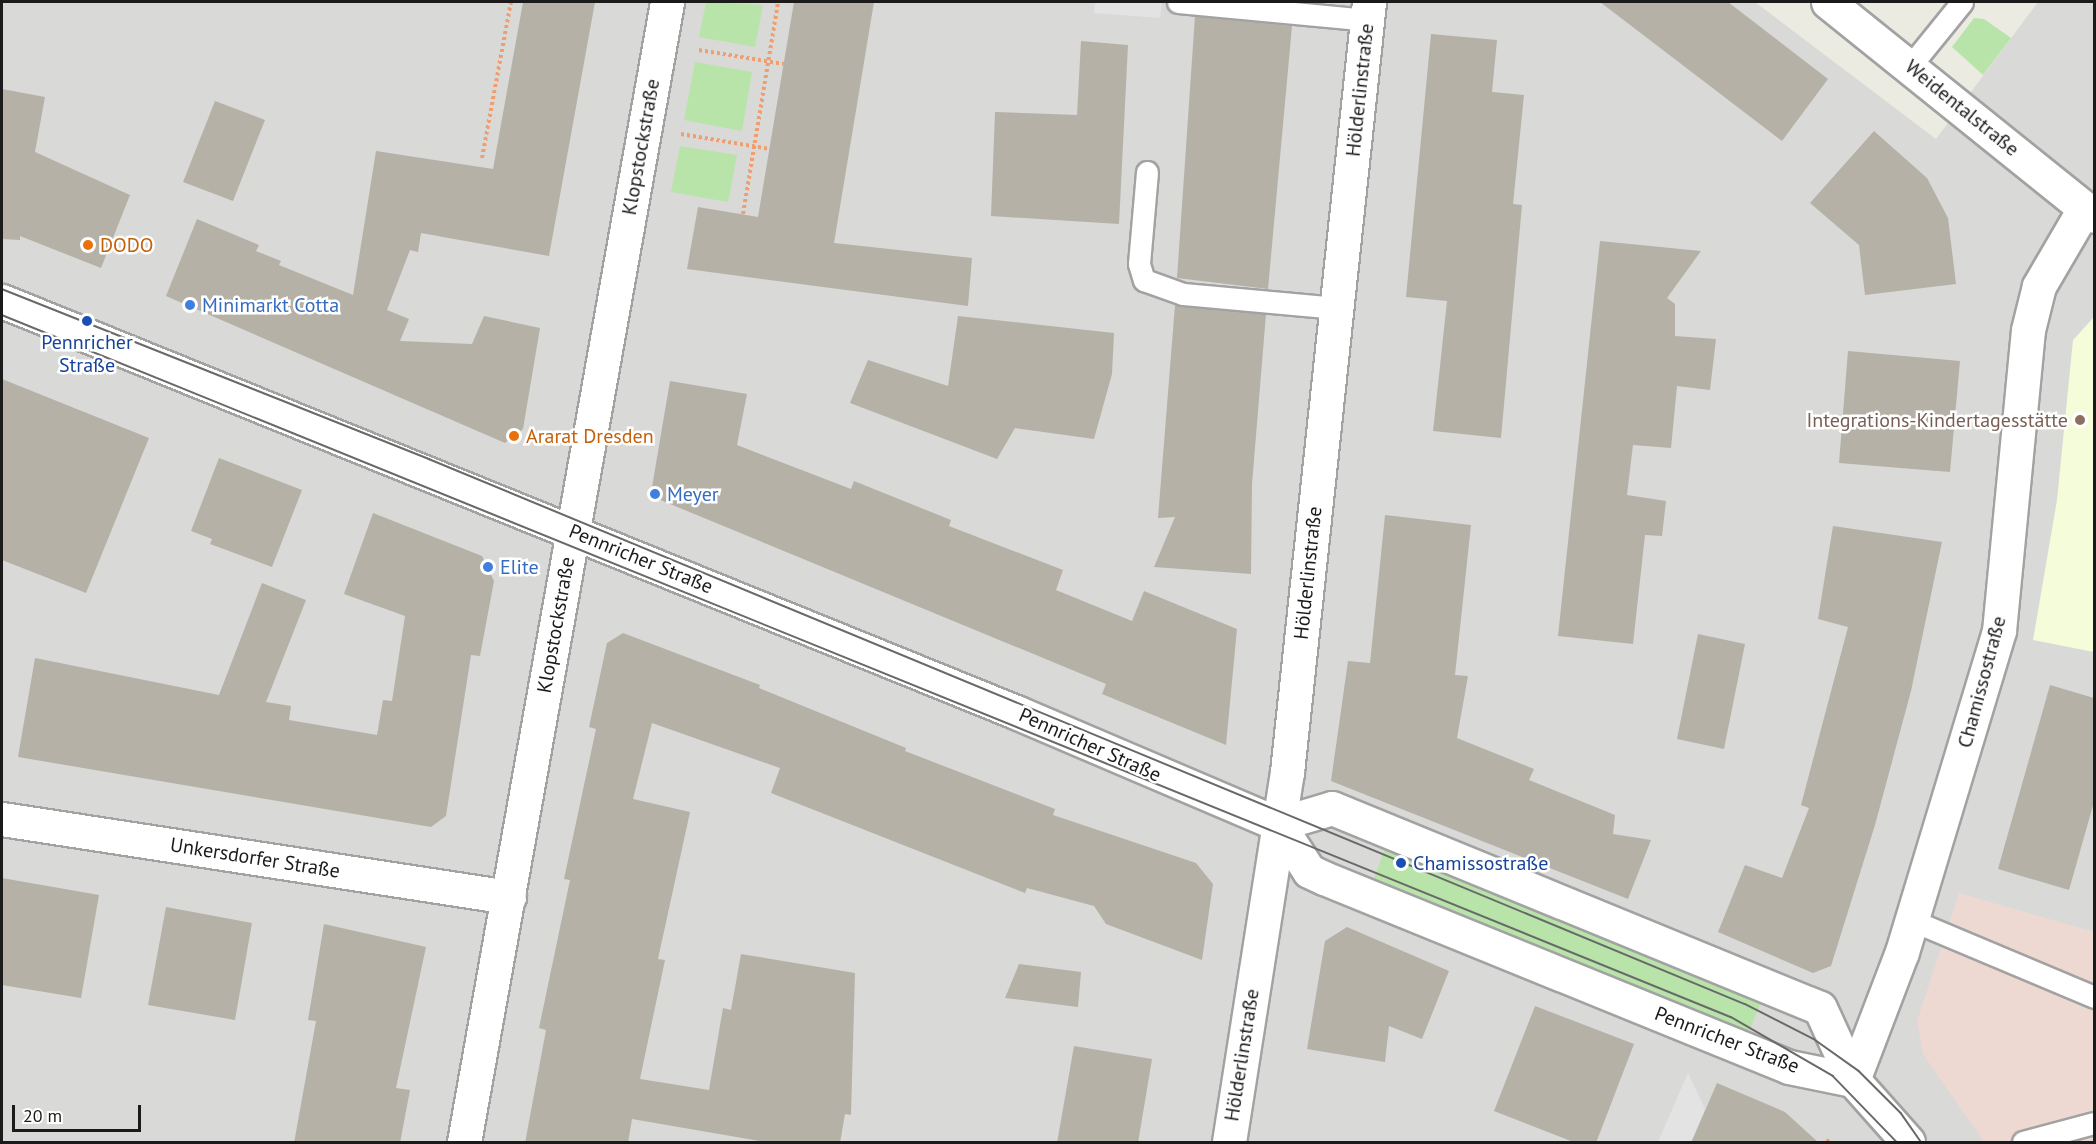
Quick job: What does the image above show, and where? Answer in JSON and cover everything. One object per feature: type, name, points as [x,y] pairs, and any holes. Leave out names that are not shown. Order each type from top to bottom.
[{"type":"street","name":"Klopstockstraße","points":[[464,1143],[668,2]]},
{"type":"street","name":"Weidentalstraße","points":[[1828,2],[1911,65],[2089,213]]},
{"type":"street","name":"Hölderlinstraße","points":[[1229,1143],[1278,824],[1337,308],[1368,10]]},
{"type":"street","name":"Chamissostraße","points":[[1853,1080],[1911,920],[1999,632],[2028,330],[2039,286],[2089,213]]},
{"type":"street","name":"Pennricher Straße","points":[[2,301],[572,531],[1278,824],[1309,871],[1779,1064],[1853,1080]]},
{"type":"street","points":[[1278,824],[1332,808],[1769,984],[1820,1008],[1853,1080],[1908,1143]]},
{"type":"street","name":"Unkersdorfer Straße","points":[[2,819],[509,897]]},
{"type":"lane","points":[[1178,2],[1368,10]]},
{"type":"lane","points":[[1911,65],[1962,2]]},
{"type":"lane","points":[[1147,172],[1139,264],[1144,280],[1183,294],[1337,308]]},
{"type":"lane","points":[[1911,920],[2094,997]]},
{"type":"lane","points":[[2023,1143],[2094,1123]]},
{"type":"path","points":[[482,158],[512,2]]},
{"type":"path","points":[[743,214],[778,2]]},
{"type":"path","points":[[660,44],[784,64]]},
{"type":"path","points":[[645,127],[770,150]]},
{"type":"shaded area","points":[[2,2],[1755,2],[1936,139],[2038,2],[2094,2],[2094,1142],[2,1142]]},
{"type":"shaded area","points":[[1095,2],[1162,2],[1160,18],[1094,13]]},
{"type":"shaded area","name":"Integrations-Kindertagesstätte","points":[[2094,317],[2094,652],[2033,640],[2057,500],[2073,340]]},
{"type":"shaded area","points":[[1959,893],[2094,932],[2094,1142],[1984,1142],[1923,1054],[1917,1021]]},
{"type":"shaded area","points":[[1688,1073],[1705,1109],[1691,1142],[1658,1142]]},
{"type":"green space","points":[[706,2],[763,5],[755,47],[699,37]]},
{"type":"green space","points":[[1974,18],[1984,19],[2011,38],[1983,75],[1952,47]]},
{"type":"green space","points":[[695,62],[752,72],[742,131],[684,120]]},
{"type":"green space","points":[[680,146],[737,155],[728,202],[671,192]]},
{"type":"green space","points":[[1387,843],[1762,999],[1749,1032],[1374,878]]},
{"type":"building","points":[[523,2],[595,2],[549,256],[421,233],[418,252],[410,250],[387,310],[409,319],[400,341],[472,344],[484,316],[540,328],[523,429],[505,443],[166,296],[197,219],[259,245],[256,251],[281,261],[279,265],[353,295],[376,151],[493,169]]},
{"type":"building","points":[[794,2],[874,2],[834,243],[972,258],[968,306],[687,269],[698,207],[758,217]]},
{"type":"building","points":[[1600,2],[1728,2],[1828,79],[1782,141]]},
{"type":"building","points":[[1195,16],[1292,26],[1268,289],[1177,278]]},
{"type":"building","points":[[1431,34],[1497,40],[1492,92],[1524,95],[1513,204],[1522,205],[1501,438],[1433,431],[1447,301],[1406,297]]},
{"type":"building","points":[[1081,41],[1128,45],[1119,224],[991,216],[995,112],[1077,115]]},
{"type":"building","points":[[2,89],[45,97],[35,152],[130,195],[101,268],[20,236],[20,240],[2,239]]},
{"type":"building","points":[[215,101],[265,120],[233,201],[183,182]]},
{"type":"building","points":[[1874,131],[1927,178],[1948,218],[1956,284],[1865,295],[1859,245],[1810,203]]},
{"type":"building","points":[[1600,241],[1701,251],[1667,298],[1675,304],[1675,336],[1716,339],[1710,390],[1677,386],[1671,448],[1633,445],[1627,495],[1666,501],[1662,536],[1645,535],[1633,644],[1558,636]]},
{"type":"building","points":[[1175,305],[1266,314],[1252,484],[1251,574],[1154,567],[1175,517],[1158,518]]},
{"type":"building","points":[[958,316],[1114,333],[1112,374],[1094,439],[1015,428],[997,459],[850,403],[868,360],[948,386]]},
{"type":"building","points":[[1848,351],[1960,361],[1950,472],[1839,463]]},
{"type":"building","points":[[2,379],[149,438],[86,593],[2,560]]},
{"type":"building","points":[[670,381],[747,394],[737,445],[851,489],[854,481],[951,520],[949,526],[1063,570],[1056,590],[1132,621],[1144,591],[1237,629],[1226,745],[1102,694],[1106,684],[658,499],[652,487]]},
{"type":"building","points":[[219,458],[302,490],[272,567],[210,544],[212,539],[191,531]]},
{"type":"building","points":[[373,513],[482,556],[494,581],[480,656],[471,655],[446,816],[431,827],[18,757],[35,658],[219,695],[262,583],[306,600],[266,702],[291,706],[289,720],[377,735],[383,700],[392,701],[405,616],[344,594]]},
{"type":"building","points":[[1385,515],[1471,525],[1455,675],[1468,676],[1457,738],[1534,769],[1529,780],[1615,815],[1613,834],[1651,840],[1628,899],[1331,781],[1348,661],[1370,663]]},
{"type":"building","points":[[1833,526],[1942,542],[1911,691],[1875,825],[1831,966],[1813,973],[1718,932],[1745,865],[1782,878],[1809,808],[1801,805],[1848,627],[1818,619]]},
{"type":"building","points":[[623,633],[760,685],[759,688],[906,748],[905,751],[1055,809],[1053,815],[1196,863],[1213,884],[1202,960],[1106,924],[1094,906],[1027,888],[1025,893],[771,793],[780,768],[652,723],[633,799],[690,812],[658,959],[665,960],[640,1079],[709,1090],[723,1008],[731,1010],[741,954],[855,973],[851,1115],[845,1114],[840,1143],[771,1143],[632,1119],[628,1143],[525,1143],[546,1030],[539,1028],[570,880],[564,879],[596,729],[589,727],[607,643]]},
{"type":"building","points":[[1698,634],[1745,644],[1724,749],[1677,739]]},
{"type":"building","points":[[2050,685],[2094,698],[2094,802],[2069,890],[1998,869]]},
{"type":"building","points":[[2,878],[99,895],[81,998],[2,985]]},
{"type":"building","points":[[166,907],[252,923],[235,1020],[148,1005]]},
{"type":"building","points":[[324,924],[426,947],[396,1088],[410,1090],[400,1143],[294,1143],[316,1021],[308,1020]]},
{"type":"building","points":[[1347,927],[1449,971],[1422,1039],[1389,1026],[1385,1062],[1307,1049],[1325,941]]},
{"type":"building","points":[[1019,964],[1081,972],[1078,1007],[1005,998]]},
{"type":"building","points":[[1535,1006],[1634,1044],[1596,1143],[1576,1143],[1494,1111]]},
{"type":"building","points":[[1074,1046],[1152,1059],[1138,1143],[1057,1143]]},
{"type":"building","points":[[1717,1083],[1785,1112],[1819,1143],[1691,1143]]},
{"type":"tram line","points":[[2,289],[429,459],[1745,1004],[1814,1039],[1859,1071],[1901,1113],[1921,1142]]},
{"type":"tram line","points":[[2,315],[1731,1017],[1833,1076],[1897,1142]]},
{"type":"place","name":"DODO","points":[[88,245]]},
{"type":"place","name":"Minimarkt Cotta","points":[[190,305]]},
{"type":"place","name":"Pennricher Straße","points":[[87,321]]},
{"type":"place","name":"Integrations-Kindertagesstätte","points":[[2080,420]]},
{"type":"place","name":"Ararat Dresden","points":[[514,436]]},
{"type":"place","name":"Meyer","points":[[655,494]]},
{"type":"place","name":"Elite","points":[[488,567]]},
{"type":"place","name":"Chamissostraße","points":[[1401,863]]}]
